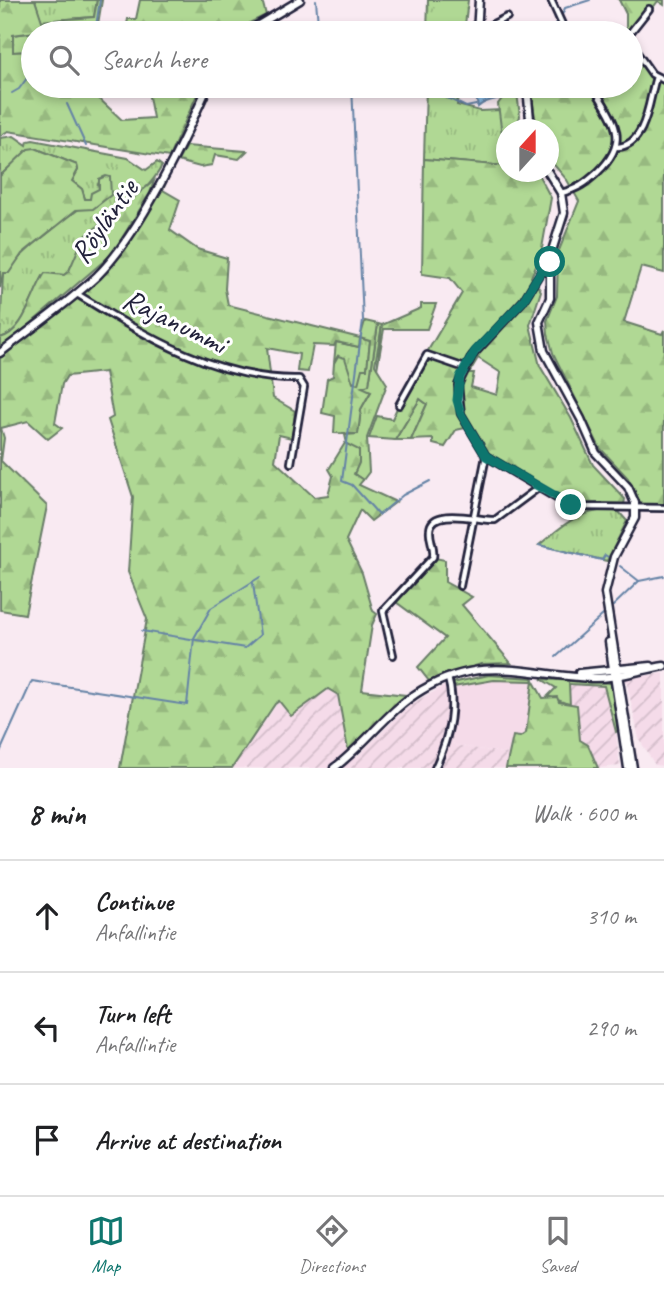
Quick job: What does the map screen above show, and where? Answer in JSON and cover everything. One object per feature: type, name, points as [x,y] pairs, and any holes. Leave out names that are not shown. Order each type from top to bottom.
[{"type":"street","points":[[266,21],[300,0]]},
{"type":"street","points":[[478,21],[479,0]]},
{"type":"street","points":[[551,0],[561,21]]},
{"type":"street","points":[[640,21],[649,9]]},
{"type":"street","points":[[499,21],[507,17]]},
{"type":"street","points":[[643,60],[656,77],[664,80]]},
{"type":"street","points":[[618,146],[627,145],[640,132],[656,77]]},
{"type":"street","name":"Röyläntie","points":[[0,353],[76,293],[111,259],[183,141],[203,98]]},
{"type":"street","points":[[528,98],[530,119]]},
{"type":"street","points":[[561,193],[587,183],[612,158],[618,146],[617,130],[600,98]]},
{"type":"street","points":[[554,182],[561,193],[564,217],[552,250],[550,298],[539,323],[546,358],[581,419],[596,453],[628,487],[636,509],[605,584],[615,674],[631,768]]},
{"type":"street","points":[[550,269],[541,271],[523,301],[481,342],[458,385],[458,405],[486,456],[538,488],[579,507],[664,508]]},
{"type":"street","name":"Rajanummi","points":[[76,293],[206,363],[280,380],[299,379],[304,387],[291,463]]},
{"type":"street","points":[[399,405],[427,355],[465,368]]},
{"type":"street","points":[[460,586],[471,519],[486,456]]},
{"type":"street","points":[[393,654],[383,611],[433,557],[430,530],[432,523],[445,516],[500,518],[538,488]]},
{"type":"street","points":[[334,768],[362,745],[401,705],[448,678],[493,668],[567,674],[615,674],[660,666]]},
{"type":"street","points":[[435,768],[449,736],[452,698],[448,678]]},
{"type":"shaded area","points":[[664,673],[664,766],[655,765],[639,739],[626,679]]},
{"type":"shaded area","points":[[494,680],[532,681],[526,733],[513,737],[509,754],[454,745],[450,726],[456,696],[453,687]]},
{"type":"shaded area","points":[[452,682],[456,696],[450,726],[454,745],[509,754],[506,768],[232,768],[279,701],[328,689],[338,695],[348,750],[357,757],[409,705]]},
{"type":"shaded area","points":[[569,684],[604,686],[614,715],[620,766],[598,768],[588,745],[580,740],[577,705],[570,705]]},
{"type":"green space","points":[[0,0],[35,0],[42,21],[21,21],[21,34],[13,35],[13,52],[21,52],[21,98],[98,98],[122,120],[153,118],[149,98],[196,98],[169,157],[8,131],[0,136]]},
{"type":"green space","points":[[35,0],[97,0],[94,17],[41,21]]},
{"type":"green space","points":[[97,0],[102,0],[98,21],[42,21],[94,17]]},
{"type":"green space","points":[[140,0],[262,0],[266,15],[253,21],[128,21],[136,19]]},
{"type":"green space","points":[[428,0],[468,0],[465,21],[427,21]]},
{"type":"green space","points":[[619,0],[664,0],[664,5],[658,1],[643,21],[626,21],[626,14]]},
{"type":"green space","points":[[21,34],[21,52],[13,52],[12,35]]},
{"type":"green space","points":[[643,56],[657,75],[664,77],[664,273],[641,267],[624,322],[662,334],[664,330],[664,505],[643,508],[628,478],[600,448],[553,353],[547,321],[557,296],[558,253],[579,201],[559,171],[559,119],[535,119],[532,98],[643,98]]},
{"type":"green space","points":[[426,98],[458,98],[457,105],[480,111],[501,110],[502,119],[496,119],[496,165],[424,159]]},
{"type":"green space","points":[[502,98],[518,98],[519,119],[500,119],[498,104]]},
{"type":"green space","points":[[14,136],[27,145],[28,141],[33,140],[128,158],[146,170],[157,162],[162,166],[141,193],[89,240],[69,271],[64,275],[45,273],[22,320],[9,334],[0,338],[3,273],[33,245],[108,186],[108,180],[98,184],[99,189],[88,201],[82,189],[72,181],[78,170],[77,165],[35,148],[0,176],[0,138]]},
{"type":"green space","points":[[186,146],[247,151],[239,159],[215,155],[212,165],[200,167],[178,161]]},
{"type":"green space","points":[[35,148],[77,165],[78,170],[72,181],[82,189],[85,199],[90,199],[91,193],[99,189],[99,179],[106,176],[110,177],[111,195],[93,209],[76,210],[22,254],[9,273],[3,273],[0,288],[0,176],[28,149]]},
{"type":"green space","points":[[424,159],[496,165],[496,182],[542,182],[551,198],[541,254],[531,277],[541,291],[530,325],[540,366],[571,418],[593,465],[625,499],[624,505],[576,504],[554,495],[487,454],[470,427],[456,430],[445,447],[433,444],[433,439],[411,440],[427,404],[420,399],[395,440],[369,438],[377,416],[392,419],[407,386],[462,293],[450,278],[422,274]],"holes":[[[478,358],[501,373],[497,395],[471,387],[474,373],[469,373]]]},
{"type":"green space","points":[[164,177],[168,177],[163,190],[180,200],[170,230],[197,249],[227,258],[225,289],[228,305],[360,338],[359,347],[336,342],[334,346],[313,345],[308,372],[297,371],[299,354],[267,348],[273,398],[295,411],[292,438],[279,435],[275,461],[314,497],[328,495],[333,476],[329,469],[345,443],[359,450],[359,463],[354,474],[363,480],[359,485],[396,502],[371,521],[360,510],[346,540],[362,573],[373,611],[377,614],[372,625],[362,690],[406,695],[364,739],[348,750],[338,695],[328,689],[291,716],[279,701],[275,704],[232,768],[120,768],[147,619],[128,572],[133,497],[108,420],[113,417],[105,372],[67,376],[62,384],[55,423],[62,428],[48,439],[28,421],[1,428],[4,438],[1,461],[47,506],[25,614],[0,610],[0,358],[99,276]]},
{"type":"green space","points":[[154,181],[150,193],[112,254],[0,350],[0,338],[9,334],[22,320],[45,273],[64,275],[69,271],[83,238]]},
{"type":"green space","points":[[421,304],[436,304],[427,329],[384,329],[377,369],[382,325],[421,308]]},
{"type":"green space","points":[[365,321],[378,324],[369,385],[362,387],[371,391],[361,409],[358,434],[334,433],[335,416],[322,413],[327,379],[333,376],[334,363],[338,356],[345,358],[353,383],[358,384],[362,369],[367,369],[370,341],[360,338]]},
{"type":"green space","points":[[378,324],[382,325],[375,365],[387,384],[367,438],[369,472],[363,480],[354,474],[345,435],[358,434],[361,409],[371,392],[362,388],[369,384]]},
{"type":"green space","points":[[360,338],[370,341],[367,370],[359,384],[353,383],[338,356],[334,363],[336,342],[359,347]]},
{"type":"green space","points":[[420,399],[427,404],[411,440],[395,440]]},
{"type":"green space","points":[[608,510],[619,512],[627,521],[607,561],[539,545],[578,517]]},
{"type":"green space","points":[[435,558],[445,560],[445,582],[472,597],[462,605],[511,663],[481,664],[429,681],[418,667],[445,638],[396,602]]},
{"type":"green space","points":[[489,675],[533,678],[532,681],[494,680],[453,687],[452,683]]},
{"type":"green space","points":[[541,679],[611,683],[619,730],[616,732],[604,686],[569,684],[570,705],[548,696],[556,688]]},
{"type":"green space","points":[[533,680],[543,698],[557,697],[559,702],[577,705],[580,740],[588,745],[598,768],[506,768],[513,736],[520,737],[526,733]]},
{"type":"water","points":[[476,98],[498,98],[487,101],[478,107]]},
{"type":"waterway","points":[[97,21],[100,0]]},
{"type":"waterway","points":[[316,0],[318,21]]},
{"type":"waterway","points":[[561,17],[565,8],[590,0]]},
{"type":"waterway","points":[[12,93],[21,86]]},
{"type":"waterway","points":[[353,98],[363,320],[342,481],[352,485],[379,515],[403,495],[430,481]]},
{"type":"waterway","points":[[447,98],[466,107],[476,105]]},
{"type":"waterway","points":[[67,104],[86,146]]},
{"type":"waterway","points":[[539,545],[602,560],[605,555],[608,557]]},
{"type":"waterway","points":[[620,566],[639,581],[664,576]]},
{"type":"waterway","points":[[0,752],[32,681],[187,705],[194,638],[211,608],[260,577]]},
{"type":"waterway","points":[[613,606],[639,581]]},
{"type":"waterway","points":[[142,631],[245,648],[260,635],[253,583]]},
{"type":"waterway","points":[[556,657],[603,615]]},
{"type":"route","points":[[550,262],[550,269],[541,271],[523,301],[481,342],[460,377],[457,400],[461,414],[486,456],[571,505]]}]
